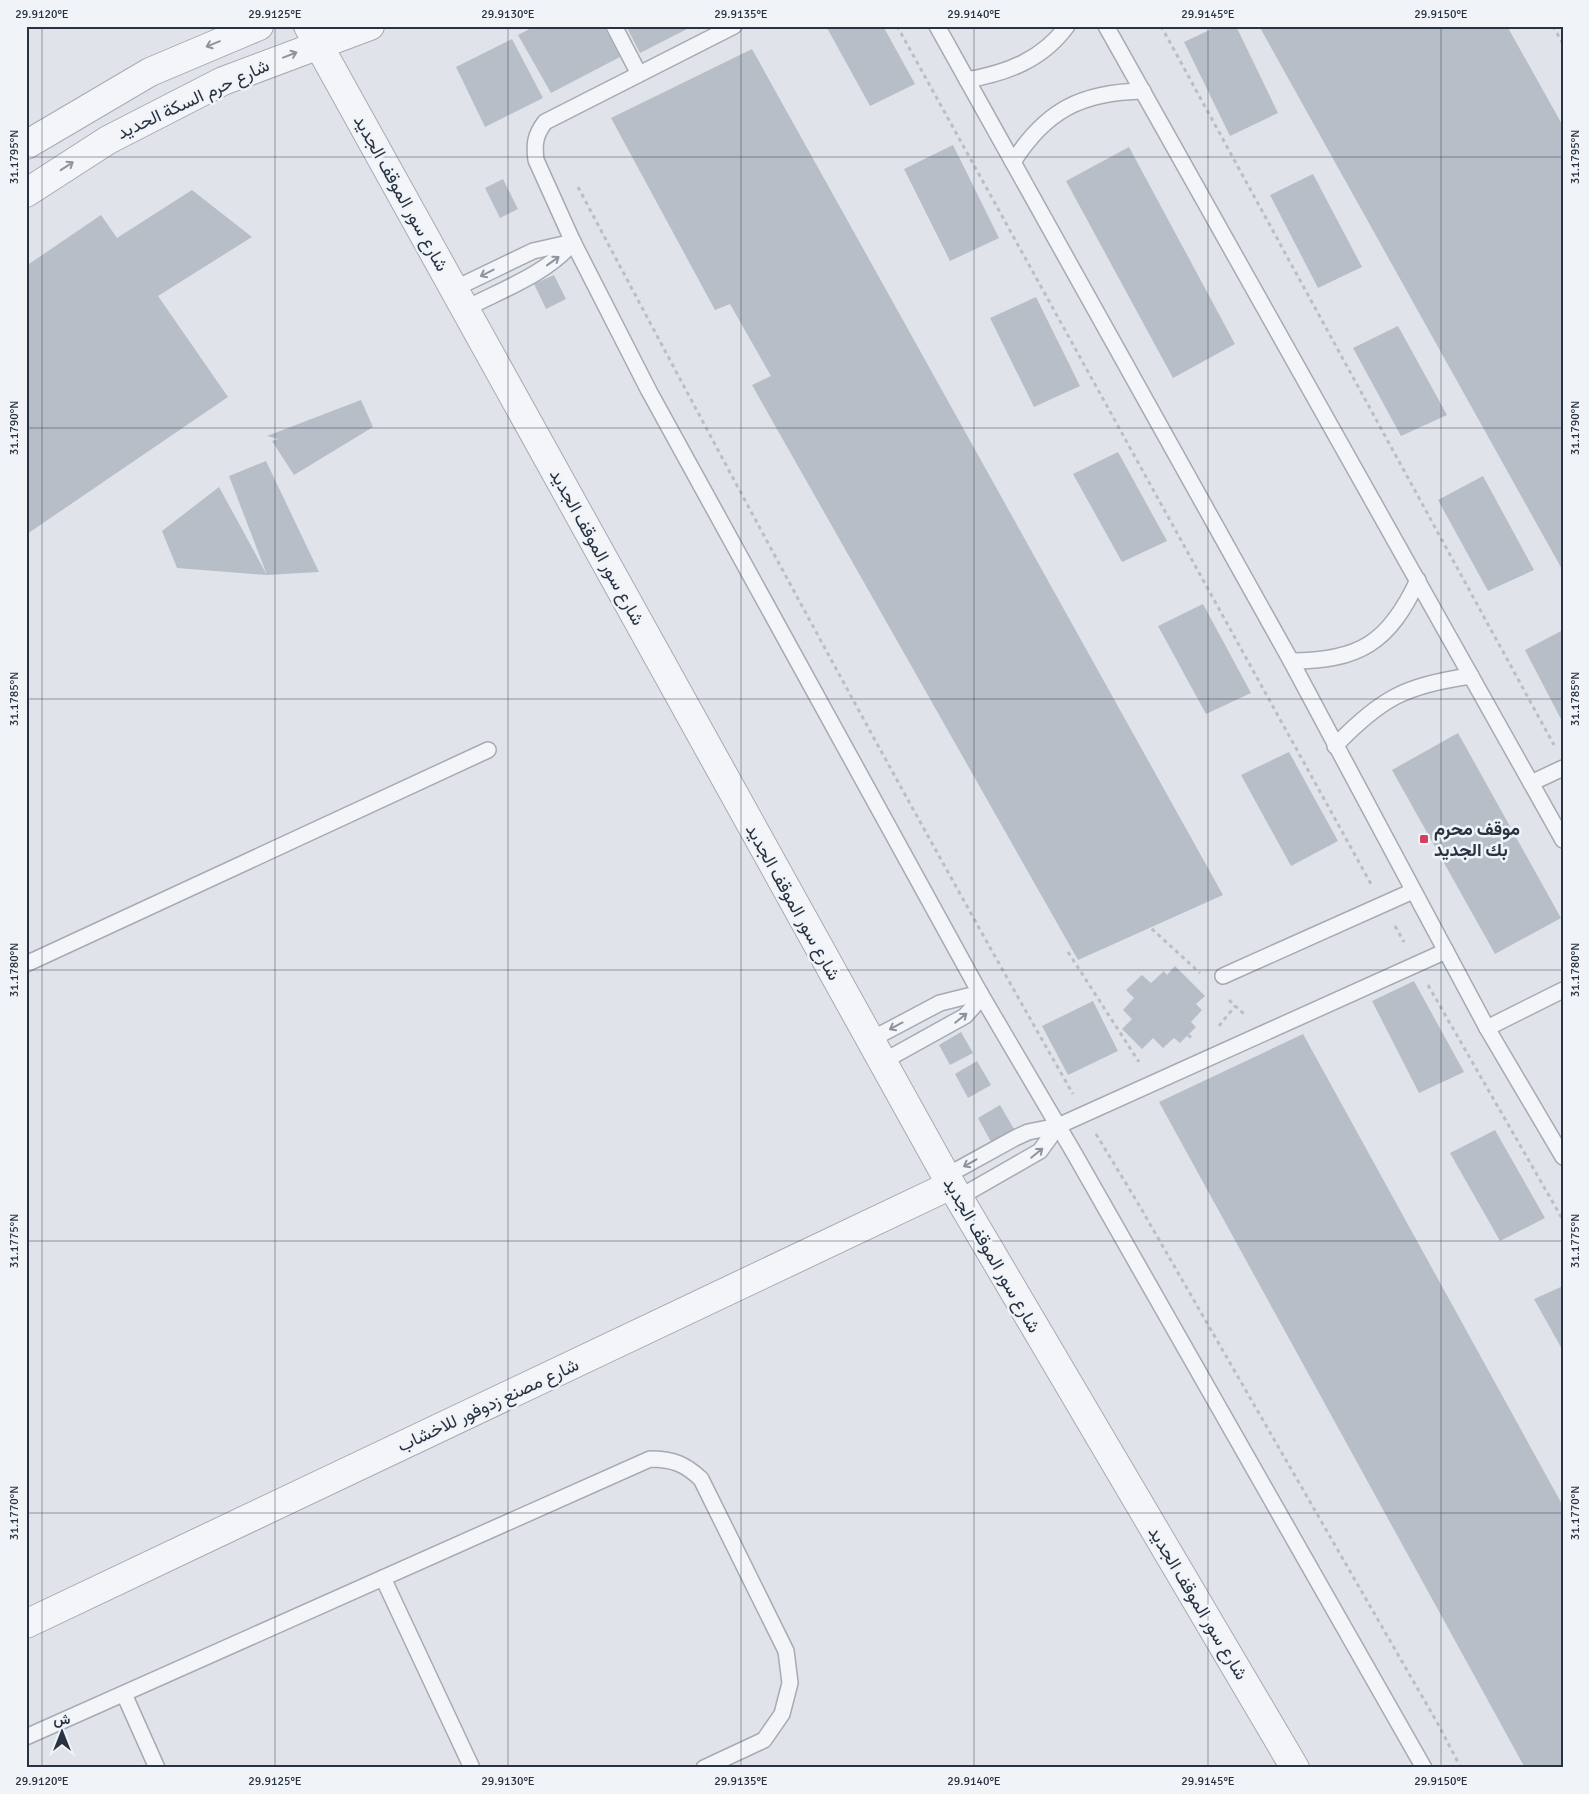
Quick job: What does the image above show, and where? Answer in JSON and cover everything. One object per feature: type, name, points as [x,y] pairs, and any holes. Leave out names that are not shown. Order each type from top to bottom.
[{"type":"street","points":[[26,145],[150,72],[259,26]]},
{"type":"street","name":"شارع حرم السكة الحديد","points":[[26,193],[108,140],[313,35],[370,26]]},
{"type":"street","name":"شارع سور الموقف الجديد","points":[[313,35],[951,1186],[1295,1768]]},
{"type":"street","name":"شارع مصنع زدوفور للاخشاب","points":[[26,1624],[951,1186]]},
{"type":"lane","points":[[614,26],[639,74]]},
{"type":"lane","points":[[734,26],[544,122],[537,133],[534,146],[536,160],[572,242],[649,391],[980,993],[1058,1126],[1424,1768]]},
{"type":"lane","points":[[937,26],[1290,661],[1487,1028],[1563,1157]]},
{"type":"lane","points":[[967,80],[994,75],[1019,66],[1038,55],[1067,26]]},
{"type":"lane","points":[[1106,26],[1563,840]]},
{"type":"lane","points":[[1013,162],[1027,140],[1045,121],[1067,106],[1091,96],[1117,91],[1143,91]]},
{"type":"lane","points":[[459,299],[543,268],[565,252],[572,242]]},
{"type":"lane","points":[[459,299],[533,251],[572,242]]},
{"type":"lane","points":[[1290,661],[1323,661],[1355,652],[1382,635],[1404,610],[1418,580]]},
{"type":"lane","points":[[1335,746],[1362,718],[1394,696],[1430,682],[1471,676]]},
{"type":"lane","points":[[26,964],[488,750]]},
{"type":"lane","points":[[1531,783],[1563,768]]},
{"type":"lane","points":[[1223,976],[1413,890]]},
{"type":"lane","points":[[951,1186],[1028,1132],[1058,1126],[1446,951]]},
{"type":"lane","points":[[1487,1028],[1563,990]]},
{"type":"lane","points":[[876,1051],[965,1016],[974,1006],[980,993]]},
{"type":"lane","points":[[876,1051],[940,1003],[980,993]]},
{"type":"lane","points":[[951,1186],[1040,1151],[1058,1126]]},
{"type":"lane","points":[[26,1737],[650,1459],[670,1459],[687,1466],[701,1479],[786,1651],[790,1683],[782,1714],[764,1740],[704,1768]]},
{"type":"lane","points":[[383,1578],[472,1768]]},
{"type":"lane","points":[[124,1694],[157,1768]]},
{"type":"path","points":[[897,26],[1382,904],[1563,1220]]},
{"type":"path","points":[[1161,26],[1555,747]]},
{"type":"path","points":[[1553,26],[1563,44]]},
{"type":"path","points":[[574,179],[847,690],[966,907],[1084,1114],[1140,1205],[1438,1724],[1461,1768]]},
{"type":"path","points":[[1068,952],[1154,1083]]},
{"type":"building","points":[[535,26],[604,26],[620,57],[551,93],[518,35]]},
{"type":"building","points":[[626,26],[693,26],[640,53]]},
{"type":"building","points":[[826,26],[883,26],[915,84],[870,106]]},
{"type":"building","points":[[1218,26],[1236,26],[1278,113],[1230,136],[1184,42]]},
{"type":"building","points":[[1259,26],[1507,26],[1563,126],[1563,571]]},
{"type":"building","points":[[512,39],[543,98],[485,127],[456,67]]},
{"type":"building","points":[[752,49],[1223,895],[1078,960],[752,385],[771,376],[730,304],[715,310],[611,118]]},
{"type":"building","points":[[953,145],[999,238],[950,261],[904,169]]},
{"type":"building","points":[[1129,147],[1235,344],[1173,378],[1066,181]]},
{"type":"building","points":[[1313,174],[1362,267],[1318,288],[1270,195]]},
{"type":"building","points":[[503,179],[518,209],[500,218],[485,188]]},
{"type":"building","points":[[192,190],[252,237],[158,296],[228,397],[27,534],[26,266],[101,215],[117,238]]},
{"type":"building","points":[[554,275],[566,299],[546,309],[534,284]]},
{"type":"building","points":[[1036,297],[1080,386],[1034,407],[990,318]]},
{"type":"building","points":[[1398,326],[1447,415],[1401,436],[1353,348]]},
{"type":"building","points":[[361,400],[373,427],[294,475],[272,441],[278,439],[267,436]]},
{"type":"building","points":[[1118,452],[1167,541],[1122,562],[1073,474]]},
{"type":"building","points":[[266,461],[319,572],[267,575],[229,476]]},
{"type":"building","points":[[1483,476],[1534,570],[1488,591],[1438,500]]},
{"type":"building","points":[[219,487],[267,575],[177,568],[162,531]]},
{"type":"building","points":[[1203,604],[1251,693],[1206,714],[1158,626]]},
{"type":"building","points":[[1563,630],[1563,723],[1525,650]]},
{"type":"building","points":[[1458,733],[1561,918],[1495,954],[1392,770]]},
{"type":"building","points":[[1289,752],[1338,841],[1291,866],[1241,775]]},
{"type":"building","points":[[1175,966],[1205,996],[1196,1004],[1202,1010],[1191,1022],[1196,1027],[1180,1043],[1174,1038],[1163,1048],[1153,1038],[1142,1049],[1122,1029],[1132,1019],[1123,1010],[1134,998],[1126,990],[1142,975],[1151,983],[1164,971],[1167,975]]},
{"type":"building","points":[[1414,981],[1464,1072],[1419,1093],[1372,1001]]},
{"type":"building","points":[[1093,1001],[1118,1051],[1068,1075],[1042,1026]]},
{"type":"building","points":[[961,1032],[973,1053],[950,1065],[939,1045]]},
{"type":"building","points":[[1303,1034],[1563,1506],[1563,1767],[1525,1768],[1159,1102]]},
{"type":"building","points":[[977,1061],[991,1085],[968,1098],[955,1074]]},
{"type":"building","points":[[1000,1105],[1014,1129],[991,1142],[978,1118]]},
{"type":"building","points":[[1495,1130],[1545,1218],[1500,1241],[1450,1153]]},
{"type":"building","points":[[1563,1286],[1563,1351],[1534,1299]]},
{"type":"place","name":"موقف محرم بك الجديد","points":[[1424,839]]}]
